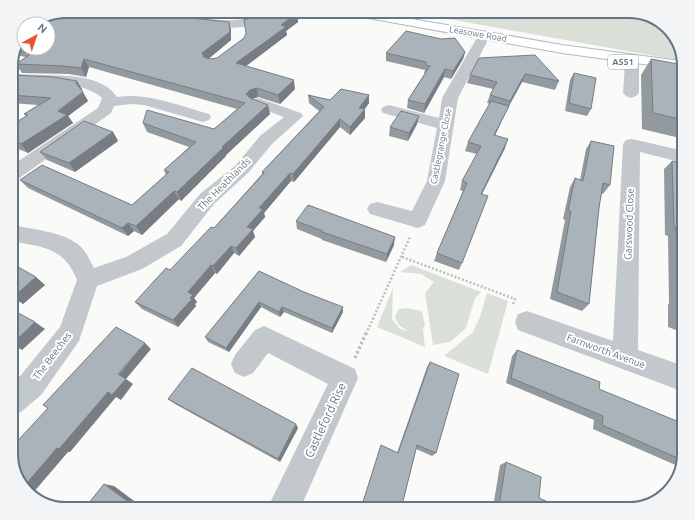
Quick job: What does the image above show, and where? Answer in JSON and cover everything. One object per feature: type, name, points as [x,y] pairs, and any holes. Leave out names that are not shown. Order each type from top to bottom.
[{"type":"main road","name":"Leasowe Road","points":[[385,18],[562,49],[677,65]]},
{"type":"main road","name":"Leasowe Road","points":[[562,49],[677,74]]},
{"type":"street","points":[[195,18],[239,31],[262,18]]},
{"type":"street","name":"Castlegrange Close","points":[[418,220],[436,181],[450,98],[484,36]]},
{"type":"street","points":[[631,94],[632,64]]},
{"type":"street","points":[[18,78],[84,82],[100,88],[110,97],[104,110],[18,170]]},
{"type":"street","points":[[107,103],[131,100],[145,101],[204,117]]},
{"type":"street","name":"The Heathlands","points":[[88,280],[134,263],[174,240],[207,199],[242,169],[266,140],[295,116],[258,103]]},
{"type":"street","points":[[389,110],[446,125]]},
{"type":"street","name":"Garswood Close","points":[[625,358],[632,144],[677,155]]},
{"type":"street","points":[[377,209],[418,220]]},
{"type":"street","points":[[18,234],[47,239],[72,252],[83,268],[88,280]]},
{"type":"street","name":"The Beeches","points":[[18,396],[31,385],[70,333],[88,280]]},
{"type":"street","name":"Farnworth Avenue","points":[[527,322],[677,377]]},
{"type":"street","name":"Castleford Rise","points":[[244,364],[264,338],[345,378],[286,502]]},
{"type":"path","points":[[345,378],[418,220]]},
{"type":"path","points":[[402,257],[515,299],[510,316],[527,322]]},
{"type":"shaded area","points":[[443,18],[638,19],[653,24],[663,32],[672,45],[677,60]]},
{"type":"shaded area","points":[[411,265],[481,292],[475,298],[466,328],[450,342],[433,345],[425,293],[434,282],[421,274],[400,272]]},
{"type":"shaded area","points":[[393,288],[392,319],[400,329],[408,331],[397,322],[395,316],[399,309],[406,308],[422,311],[425,326],[415,333],[423,328],[425,347],[377,327]]},
{"type":"shaded area","points":[[487,293],[508,301],[488,374],[444,356],[473,332],[480,317]]},
{"type":"building","points":[[60,18],[191,18],[229,22],[230,32],[202,53],[204,57],[210,59],[217,58],[244,38],[246,33],[244,20],[250,18],[290,18],[281,25],[286,27],[236,63],[294,80],[278,95],[257,88],[250,90],[246,94],[250,98],[268,105],[222,147],[223,148],[177,192],[174,191],[136,226],[128,223],[122,228],[20,180],[42,165],[132,205],[169,172],[164,170],[196,142],[143,123],[147,110],[214,129],[245,103],[84,59],[81,68],[18,64],[28,56],[56,56],[56,19]]},
{"type":"building","points":[[406,31],[441,39],[455,38],[465,52],[453,71],[445,69],[425,104],[408,100],[430,66],[426,65],[426,62],[386,53]]},
{"type":"building","points":[[535,55],[559,81],[525,74],[510,101],[490,95],[497,82],[470,75],[479,58]]},
{"type":"building","points":[[651,59],[677,64],[677,118],[653,113]]},
{"type":"building","points":[[574,73],[596,78],[591,109],[569,103]]},
{"type":"building","points":[[18,75],[53,77],[77,81],[76,83],[83,92],[58,111],[67,115],[21,144],[18,143],[18,121],[28,115],[24,114],[51,98],[18,96]]},
{"type":"building","points":[[341,89],[369,95],[359,108],[365,109],[350,127],[340,119],[293,174],[290,173],[259,208],[263,209],[247,227],[253,229],[236,248],[231,246],[213,266],[211,265],[188,292],[193,295],[190,298],[192,299],[173,320],[135,302],[166,268],[170,270],[211,227],[214,228],[264,173],[262,172],[324,107],[308,95],[330,100]]},
{"type":"building","points":[[491,101],[509,106],[494,135],[508,139],[481,194],[488,196],[462,263],[437,253],[467,183],[462,181],[481,146],[468,142]]},
{"type":"building","points":[[401,111],[419,116],[409,133],[390,127]]},
{"type":"building","points":[[84,121],[113,132],[69,163],[40,152]]},
{"type":"building","points":[[591,141],[614,146],[610,185],[603,183],[599,208],[589,304],[557,292],[571,211],[568,211],[575,178],[583,181]]},
{"type":"building","points":[[672,161],[677,162],[677,251],[676,228],[674,227]]},
{"type":"building","points":[[308,205],[395,237],[387,254],[322,232],[323,231],[296,221]]},
{"type":"building","points":[[18,267],[36,277],[18,293]]},
{"type":"building","points":[[259,271],[304,292],[343,307],[332,328],[282,307],[279,312],[259,302],[226,348],[205,337]]},
{"type":"building","points":[[18,313],[35,322],[18,338]]},
{"type":"building","points":[[116,327],[145,343],[118,374],[126,379],[112,395],[108,392],[59,449],[57,448],[27,482],[24,478],[18,457],[18,440],[48,408],[43,405]]},
{"type":"building","points":[[517,350],[600,382],[599,389],[677,421],[677,458],[602,425],[603,416],[511,378]]},
{"type":"building","points":[[430,362],[459,374],[436,453],[417,445],[403,502],[363,502],[381,445],[398,453]]},
{"type":"building","points":[[192,368],[296,424],[278,459],[168,399]]},
{"type":"building","points":[[506,462],[541,477],[539,498],[548,502],[500,502]]},
{"type":"building","points":[[104,484],[128,502],[90,502]]}]
